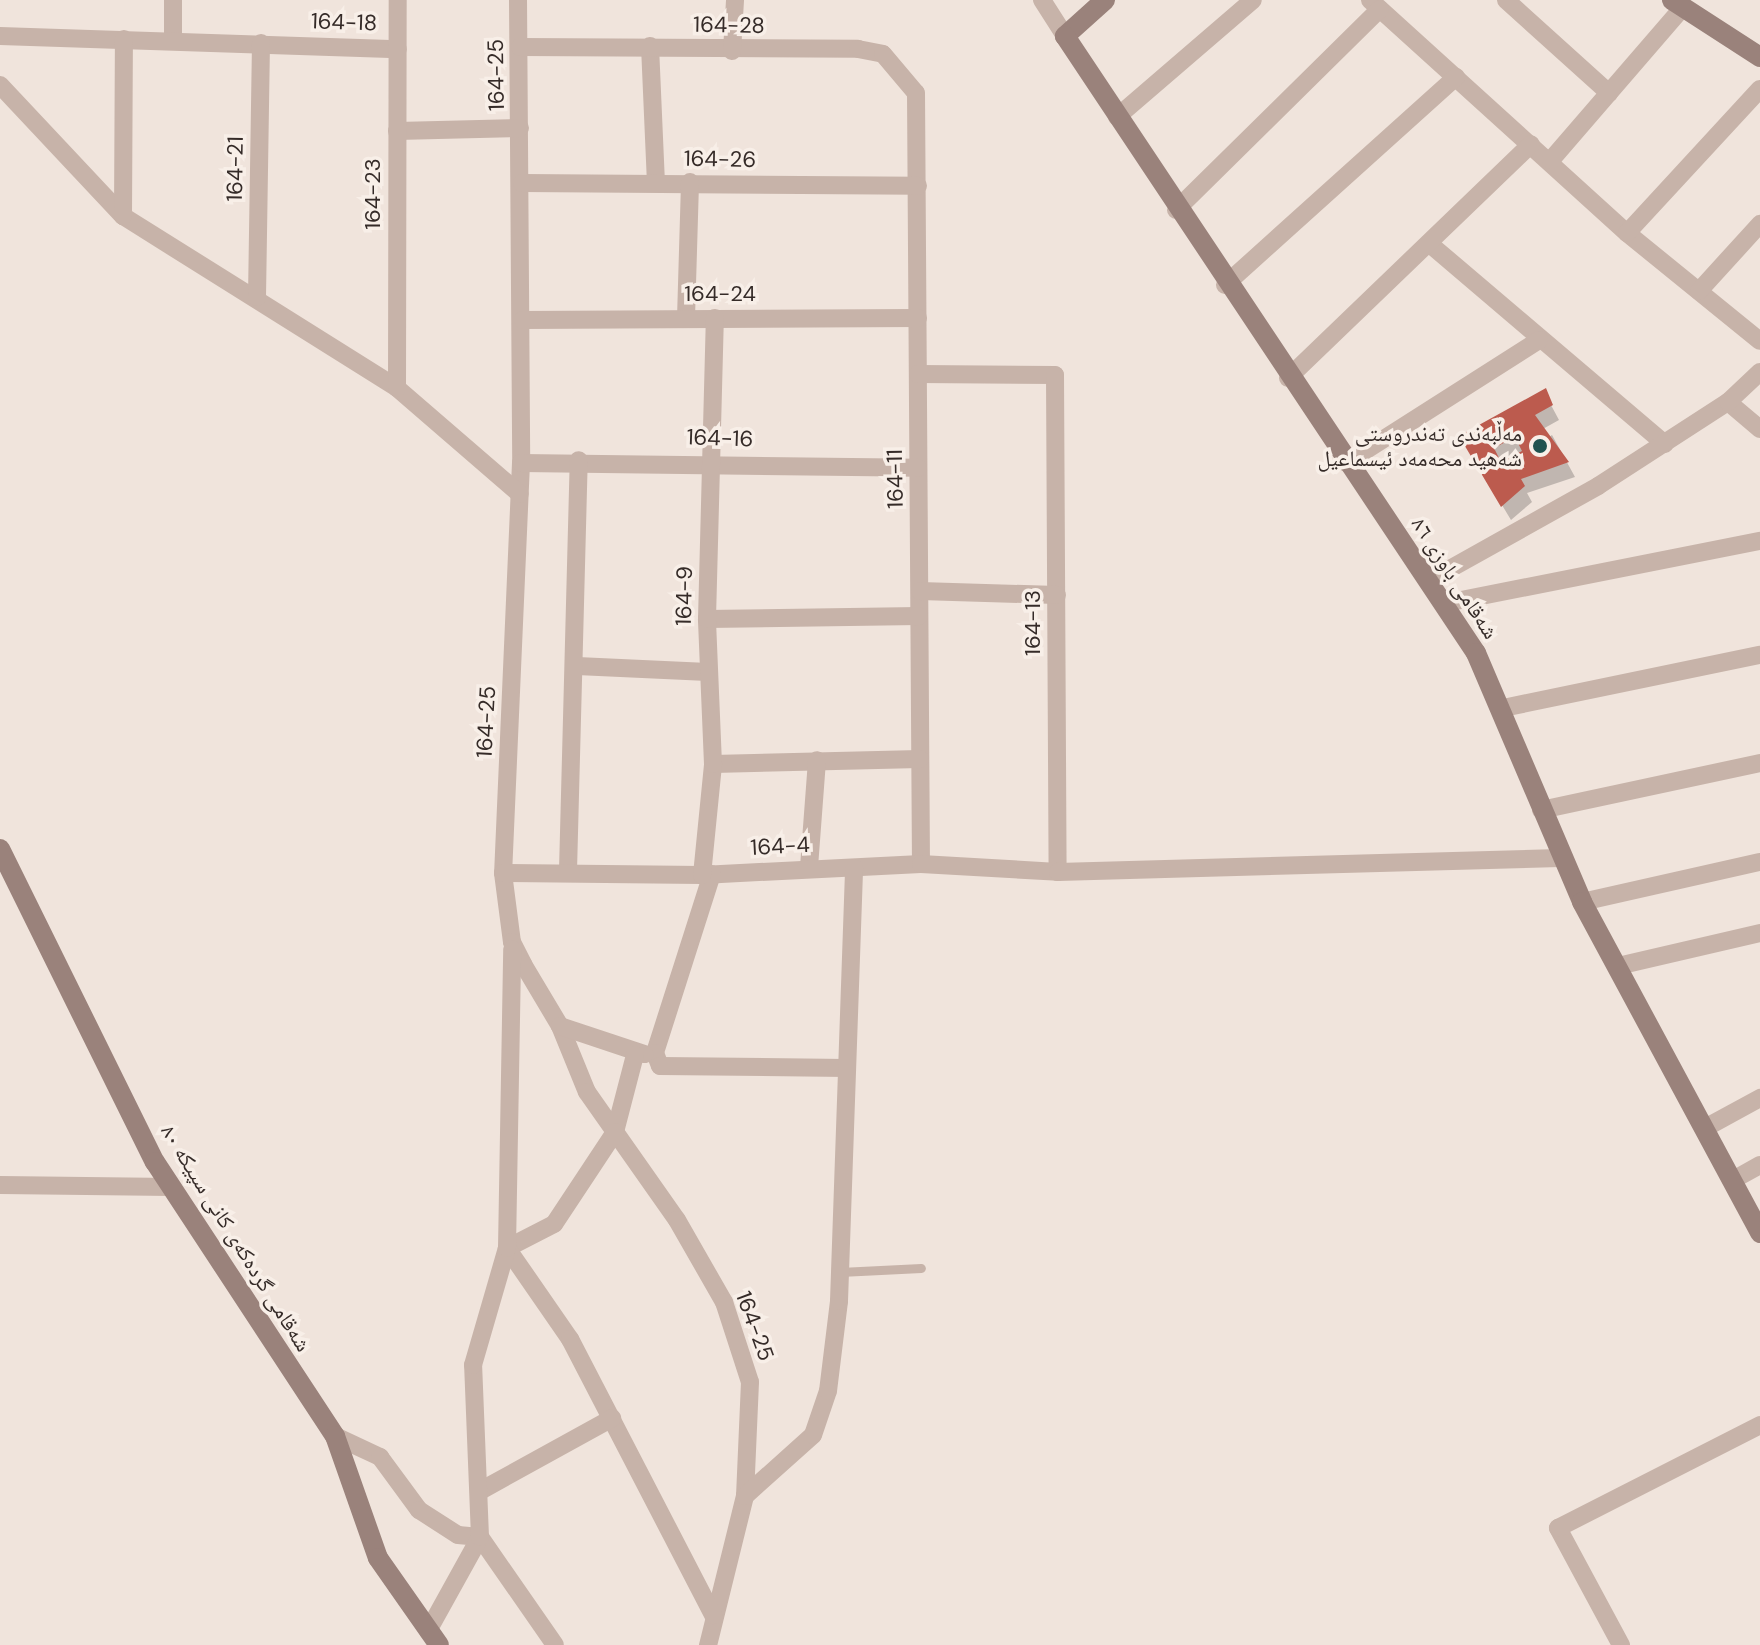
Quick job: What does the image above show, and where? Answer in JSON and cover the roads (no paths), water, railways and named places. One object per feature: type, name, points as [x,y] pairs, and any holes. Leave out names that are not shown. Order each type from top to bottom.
[{"type":"street","points":[[173,0],[173,38]]},
{"type":"street","name":"164-23","points":[[397,388],[398,0]]},
{"type":"street","name":"164-25","points":[[518,0],[523,320],[521,463],[503,873],[512,942],[560,1026],[587,1092],[724,1302],[750,1382],[745,1496]]},
{"type":"street","points":[[732,51],[735,0]]},
{"type":"street","points":[[1042,0],[1065,36],[1105,0]]},
{"type":"street","points":[[1117,117],[1253,0]]},
{"type":"street","points":[[1506,0],[1609,93]]},
{"type":"street","points":[[1551,160],[1609,93],[1677,4],[1760,57]]},
{"type":"street","points":[[1176,210],[1375,5],[1551,160],[1627,233],[1760,341]]},
{"type":"street","name":"164-18","points":[[0,36],[173,38],[398,49]]},
{"type":"street","name":"شەقامی باوزی ٨٦","points":[[1065,36],[1225,285],[1446,603],[1503,708],[1560,858],[1760,1233]]},
{"type":"street","points":[[123,216],[124,39]]},
{"type":"street","name":"164-21","points":[[257,297],[261,43]]},
{"type":"street","points":[[650,46],[656,182]]},
{"type":"street","name":"164-28","points":[[520,47],[650,46],[732,51],[873,51],[916,93]]},
{"type":"street","points":[[1225,285],[1456,77]]},
{"type":"street","points":[[0,85],[123,216],[257,297],[397,388],[520,494]]},
{"type":"street","points":[[1627,233],[1760,89]]},
{"type":"street","name":"164-11","points":[[916,93],[921,864]]},
{"type":"street","points":[[397,131],[520,128]]},
{"type":"street","points":[[1288,378],[1431,245],[1531,144]]},
{"type":"street","points":[[686,318],[690,182]]},
{"type":"street","name":"164-26","points":[[522,183],[918,186]]},
{"type":"street","points":[[1699,291],[1760,224]]},
{"type":"street","points":[[1431,245],[1539,340],[1665,444]]},
{"type":"street","name":"164-9","points":[[655,1053],[707,874],[713,764],[707,619],[715,318]]},
{"type":"street","name":"164-24","points":[[523,320],[918,318]]},
{"type":"street","points":[[1346,463],[1539,340]]},
{"type":"street","points":[[1430,580],[1665,444],[1728,402],[1760,372]]},
{"type":"street","name":"164-13","points":[[918,374],[1055,375],[1058,872]]},
{"type":"street","points":[[1728,402],[1760,429]]},
{"type":"street","points":[[568,871],[577,666],[579,460]]},
{"type":"street","name":"164-16","points":[[521,463],[579,460],[918,468]]},
{"type":"street","points":[[1446,603],[1760,541]]},
{"type":"street","points":[[920,591],[1057,595]]},
{"type":"street","points":[[707,619],[919,616]]},
{"type":"street","points":[[1503,708],[1760,655]]},
{"type":"street","points":[[577,666],[708,672]]},
{"type":"street","points":[[713,764],[920,759]]},
{"type":"street","points":[[809,867],[817,760]]},
{"type":"street","points":[[1541,810],[1760,763]]},
{"type":"street","name":"شەقامی گردەکەی کانی سپیکە ٨٠","points":[[0,849],[172,1187],[335,1436],[378,1558],[434,1638]]},
{"type":"street","name":"164-4","points":[[503,873],[707,874],[921,864],[1058,872],[1560,858]]},
{"type":"street","points":[[1582,902],[1760,862]]},
{"type":"street","points":[[708,1645],[745,1496],[799,1451],[821,1416],[840,1272],[854,868]]},
{"type":"street","points":[[1618,966],[1760,933]]},
{"type":"street","points":[[434,1638],[480,1537],[473,1365],[507,1248],[512,942]]},
{"type":"street","points":[[560,1026],[635,1055],[655,1053],[660,1066],[847,1068]]},
{"type":"street","points":[[507,1248],[554,1224],[615,1132],[635,1055]]},
{"type":"street","points":[[1705,1128],[1760,1098]]},
{"type":"street","points":[[1733,1180],[1759,1166]]},
{"type":"street","points":[[0,1185],[172,1187]]},
{"type":"street","points":[[507,1248],[570,1339],[713,1615]]},
{"type":"street","points":[[480,1491],[612,1418]]},
{"type":"street","points":[[1621,1645],[1558,1528],[1760,1425]]},
{"type":"street","points":[[335,1436],[380,1457],[419,1510],[458,1535],[480,1537]]},
{"type":"street","points":[[480,1537],[555,1645]]},
{"type":"lane","points":[[840,1272],[921,1268]]},
{"type":"place","name":"مەڵبەندی تەندروستی شەهید محەمەد ئیسماعیل","points":[[1540,446]]}]
